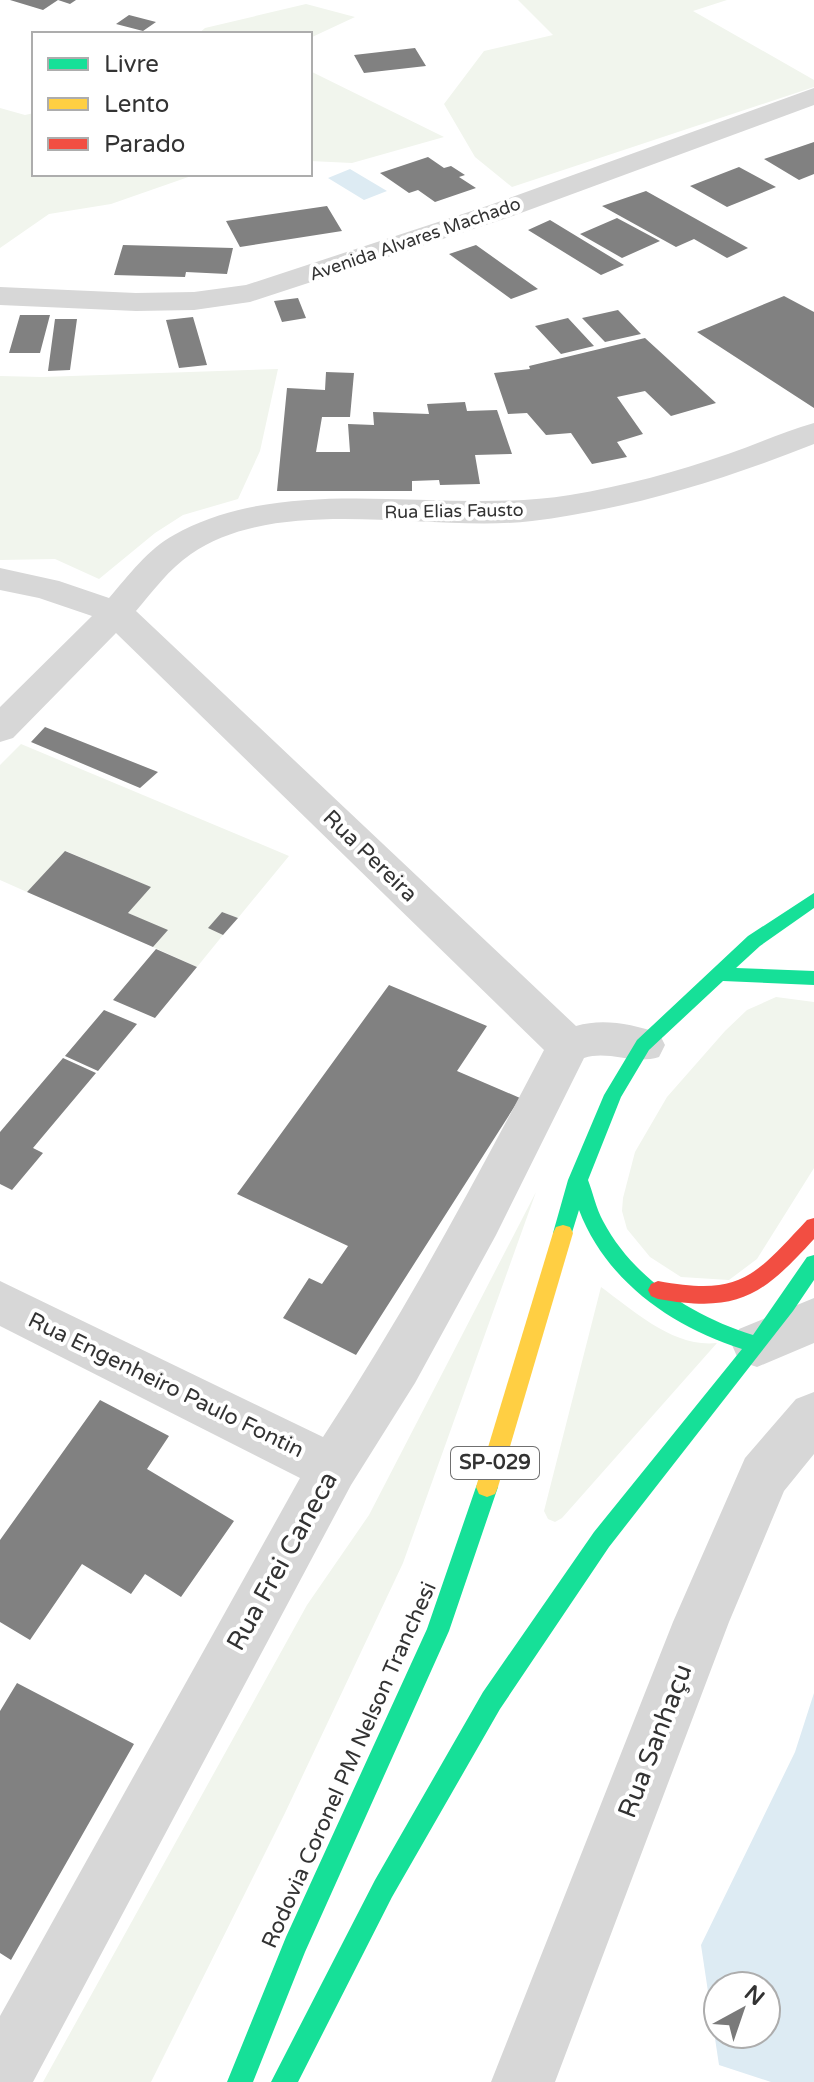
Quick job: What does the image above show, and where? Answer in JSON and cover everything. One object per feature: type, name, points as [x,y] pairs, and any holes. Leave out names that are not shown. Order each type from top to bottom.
[{"type":"highway","name":"Rodovia Coronel PM Nelson Tranchesi","points":[[240,2082],[308,1918],[438,1631],[503,1439],[578,1180],[613,1095],[643,1045],[754,941],[814,899]]},
{"type":"highway","points":[[717,974],[814,978]]},
{"type":"highway","points":[[578,1180],[597,1229],[627,1269],[668,1306],[727,1338],[757,1345]]},
{"type":"highway","points":[[648,1287],[704,1299],[734,1296],[756,1288],[814,1226]]},
{"type":"highway","points":[[284,2082],[406,1844],[500,1684],[611,1525],[757,1345],[798,1291],[814,1263]]},
{"type":"street","name":"Avenida Alvares Machado","points":[[0,296],[136,302],[194,301],[250,293],[500,211],[814,96]]},
{"type":"street","name":"Rua Elias Fausto","points":[[0,729],[116,612],[156,565],[187,541],[222,526],[280,514],[324,511],[445,514],[526,511],[577,504],[644,492],[718,471],[814,433]]},
{"type":"street","points":[[0,579],[47,589],[116,612]]},
{"type":"street","name":"Rua Pereira","points":[[116,612],[568,1046]]},
{"type":"street","points":[[568,1046],[596,1037],[643,1045]]},
{"type":"street","name":"Rua Frei Caneca","points":[[0,2079],[333,1468],[397,1367],[479,1221],[568,1046]]},
{"type":"street","name":"Rua Engenheiro Paulo Fontin","points":[[0,1302],[333,1468]]},
{"type":"street","points":[[757,1345],[814,1320]]},
{"type":"street","name":"Rua Sanhaçu","points":[[523,2082],[701,1622],[764,1475],[814,1415]]},
{"type":"shaded area","points":[[518,0],[727,0],[693,11],[814,80],[814,87],[512,187],[475,157],[444,104],[484,51],[553,35]]},
{"type":"shaded area","points":[[306,4],[355,17],[312,37],[312,32],[200,32],[205,28]]},
{"type":"shaded area","points":[[312,72],[444,137],[352,163],[312,161]]},
{"type":"shaded area","points":[[0,108],[25,115],[32,113],[32,176],[191,176],[111,204],[49,214],[0,248]]},
{"type":"shaded area","points":[[350,169],[387,191],[364,200],[328,178]]},
{"type":"shaded area","points":[[278,369],[260,451],[238,499],[183,515],[155,533],[99,579],[55,559],[0,560],[0,376]]},
{"type":"shaded area","points":[[21,744],[289,856],[238,918],[222,912],[209,928],[223,935],[197,967],[153,947],[167,931],[128,913],[150,887],[66,851],[27,892],[0,880],[0,765]]},
{"type":"shaded area","points":[[776,997],[814,1002],[814,1168],[757,1259],[729,1280],[681,1277],[650,1257],[627,1229],[622,1211],[623,1198],[635,1152],[667,1097],[725,1031],[747,1010]]},
{"type":"shaded area","points":[[536,1192],[403,1563],[285,1813],[151,2082],[43,2082],[307,1605],[369,1515]]},
{"type":"shaded area","points":[[601,1287],[670,1334],[685,1340],[717,1343],[562,1518],[555,1522],[548,1519],[544,1511]]},
{"type":"shaded area","points":[[814,1693],[814,2082],[771,2082],[719,2065],[717,2050],[782,2050],[782,1970],[705,1970],[701,1945],[795,1752]]},
{"type":"building","points":[[10,0],[58,0],[43,10]]},
{"type":"building","points":[[129,15],[156,22],[143,31],[116,24]]},
{"type":"building","points":[[415,48],[426,66],[364,73],[354,55]]},
{"type":"building","points":[[814,142],[814,174],[799,180],[764,159]]},
{"type":"building","points":[[428,157],[444,168],[451,166],[465,175],[459,177],[476,188],[435,202],[418,190],[409,193],[380,173]]},
{"type":"building","points":[[739,167],[776,187],[727,207],[690,186]]},
{"type":"building","points":[[646,191],[748,248],[727,258],[694,239],[676,247],[602,206]]},
{"type":"building","points":[[327,206],[342,231],[240,247],[226,221]]},
{"type":"building","points":[[617,218],[660,241],[622,258],[580,234]]},
{"type":"building","points":[[550,220],[624,265],[601,275],[528,230]]},
{"type":"building","points":[[123,245],[233,248],[227,274],[186,272],[185,277],[114,275]]},
{"type":"building","points":[[476,245],[538,289],[511,299],[449,254]]},
{"type":"building","points":[[784,296],[814,312],[814,408],[697,332]]},
{"type":"building","points":[[298,298],[306,318],[282,322],[274,301]]},
{"type":"building","points":[[618,310],[641,334],[605,342],[582,318]]},
{"type":"building","points":[[20,315],[50,315],[40,353],[9,353]]},
{"type":"building","points":[[193,317],[207,365],[179,368],[166,320]]},
{"type":"building","points":[[568,318],[594,346],[561,354],[535,326]]},
{"type":"building","points":[[55,319],[77,319],[70,370],[48,371]]},
{"type":"building","points":[[645,338],[716,403],[671,416],[645,391],[617,397],[643,434],[617,442],[627,457],[592,464],[571,433],[546,435],[527,413],[508,414],[494,373],[530,369],[529,366]]},
{"type":"building","points":[[326,372],[354,373],[350,417],[322,417],[316,452],[350,452],[348,424],[374,425],[373,412],[429,414],[427,404],[465,402],[467,411],[497,410],[512,454],[475,455],[480,484],[440,485],[439,480],[412,481],[412,491],[277,491],[287,388],[325,390]]},
{"type":"building","points":[[45,727],[158,772],[140,788],[31,742]]},
{"type":"building","points":[[65,851],[151,887],[128,913],[168,930],[153,947],[27,892]]},
{"type":"building","points":[[222,912],[238,918],[223,935],[208,928]]},
{"type":"building","points":[[156,949],[197,967],[155,1018],[113,1000]]},
{"type":"building","points":[[389,985],[487,1026],[457,1071],[520,1098],[356,1355],[283,1318],[309,1278],[322,1284],[348,1246],[237,1194]]},
{"type":"building","points":[[104,1010],[137,1024],[98,1071],[65,1056]]},
{"type":"building","points":[[63,1058],[96,1073],[33,1148],[43,1153],[12,1190],[0,1184],[0,1132]]},
{"type":"building","points":[[100,1400],[169,1436],[147,1469],[234,1521],[181,1597],[145,1574],[131,1594],[82,1564],[30,1640],[0,1622],[0,1540]]},
{"type":"building","points":[[17,1683],[134,1744],[11,1960],[0,1953],[0,1711]]},
{"type":"traffic: fast","points":[[563,1233],[578,1180],[613,1095],[643,1045],[754,941],[814,899]]},
{"type":"traffic: fast","points":[[717,974],[814,978]]},
{"type":"traffic: fast","points":[[578,1180],[596,1227],[626,1269],[644,1286],[686,1316],[709,1328],[757,1345]]},
{"type":"traffic: fast","points":[[284,2082],[418,1825],[531,1640],[632,1500],[757,1345],[814,1263]]},
{"type":"traffic: fast","points":[[240,2082],[295,1946],[438,1631],[487,1487]]},
{"type":"traffic: slow","points":[[487,1487],[563,1233]]},
{"type":"traffic: jam","points":[[658,1290],[711,1296],[747,1288],[763,1278],[814,1226]]}]
